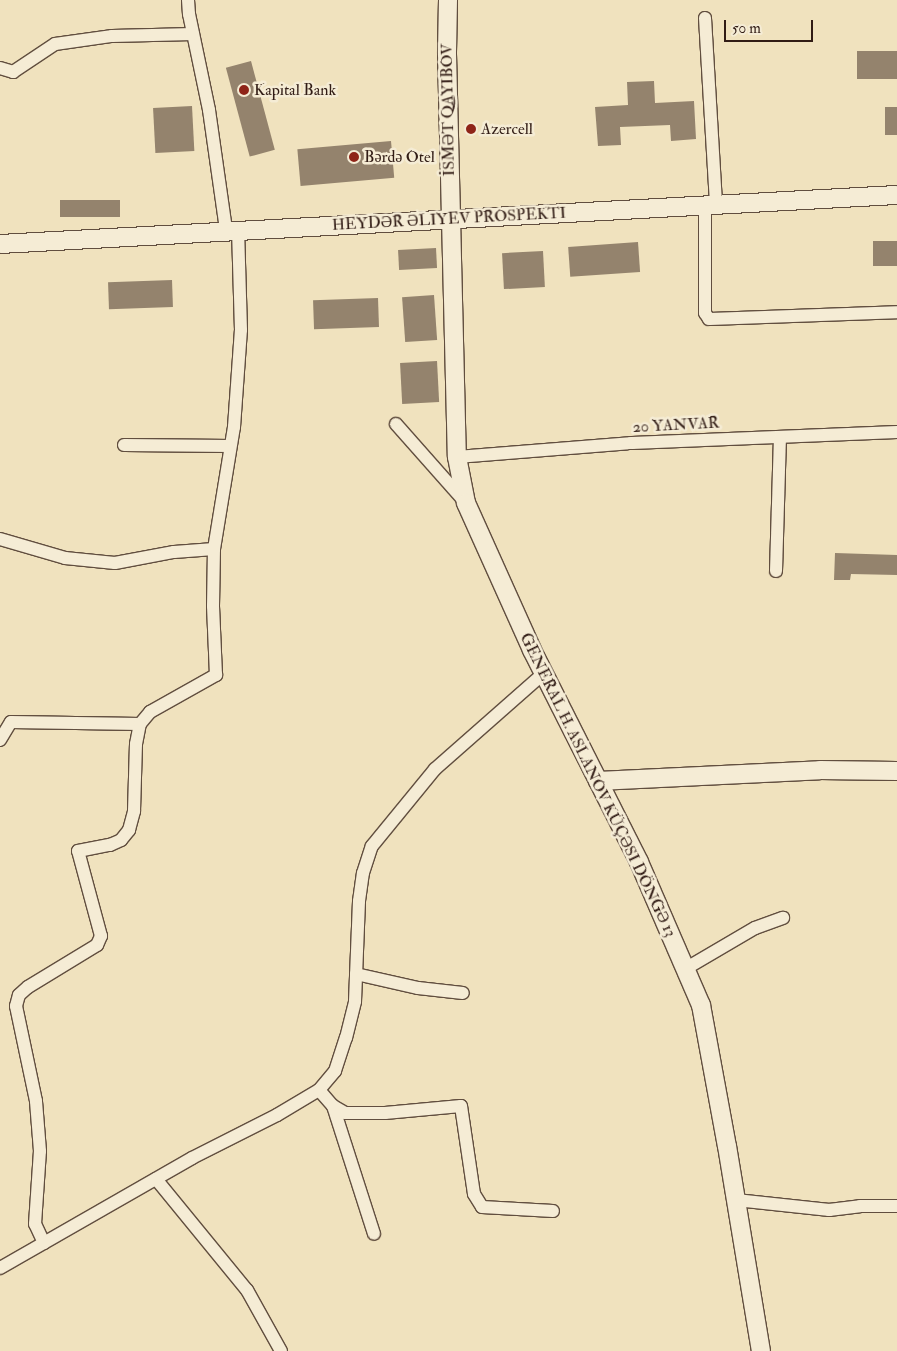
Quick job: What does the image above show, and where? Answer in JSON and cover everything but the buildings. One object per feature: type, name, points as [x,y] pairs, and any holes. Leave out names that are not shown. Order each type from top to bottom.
[{"type":"main road","name":"GENERAL H. ASLANOV KÜÇƏSI DÖNGƏ 13","points":[[448,0],[446,54],[457,457],[466,503],[544,673],[639,862],[701,1004],[736,1200],[760,1351]]},
{"type":"main road","name":"HEYDƏR ƏLIYEV PROSPEKTI","points":[[0,244],[897,195]]},
{"type":"main road","points":[[598,781],[820,770],[897,771]]},
{"type":"street","points":[[44,1243],[35,1224],[40,1151],[36,1101],[16,1006],[19,996],[28,987],[97,945],[101,936],[78,851],[110,845],[120,840],[129,830],[134,811],[136,744],[140,724],[150,712],[216,675],[213,606],[214,549],[234,427],[241,330],[232,230],[188,0]]},
{"type":"street","points":[[705,18],[710,206],[705,313],[709,319],[897,312]]},
{"type":"street","points":[[0,68],[3,71],[13,72],[54,44],[112,36],[193,34]]},
{"type":"street","points":[[396,424],[466,503]]},
{"type":"street","name":"20 YANVAR","points":[[457,457],[632,443],[897,432]]},
{"type":"street","points":[[776,571],[780,437]]},
{"type":"street","points":[[124,445],[230,446]]},
{"type":"street","points":[[0,539],[66,558],[115,563],[174,552],[214,549]]},
{"type":"street","points":[[0,1268],[318,1090],[335,1071],[346,1038],[355,1000],[358,901],[362,873],[372,846],[435,769],[544,673]]},
{"type":"street","points":[[0,740],[11,722],[140,724]]},
{"type":"street","points":[[685,969],[755,928],[783,918]]},
{"type":"street","points":[[356,974],[418,988],[463,993]]},
{"type":"street","points":[[318,1090],[333,1106],[345,1113],[385,1114],[461,1106],[474,1194],[482,1207],[553,1211]]},
{"type":"street","points":[[333,1106],[374,1234]]},
{"type":"street","points":[[156,1179],[247,1290],[281,1351]]},
{"type":"street","points":[[736,1200],[829,1210],[860,1206],[897,1206]]},
{"type":"place","name":"Kapital Bank","points":[[244,90]]},
{"type":"place","name":"Azercell","points":[[471,129]]},
{"type":"place","name":"Bərdə Otel","points":[[354,157]]}]
